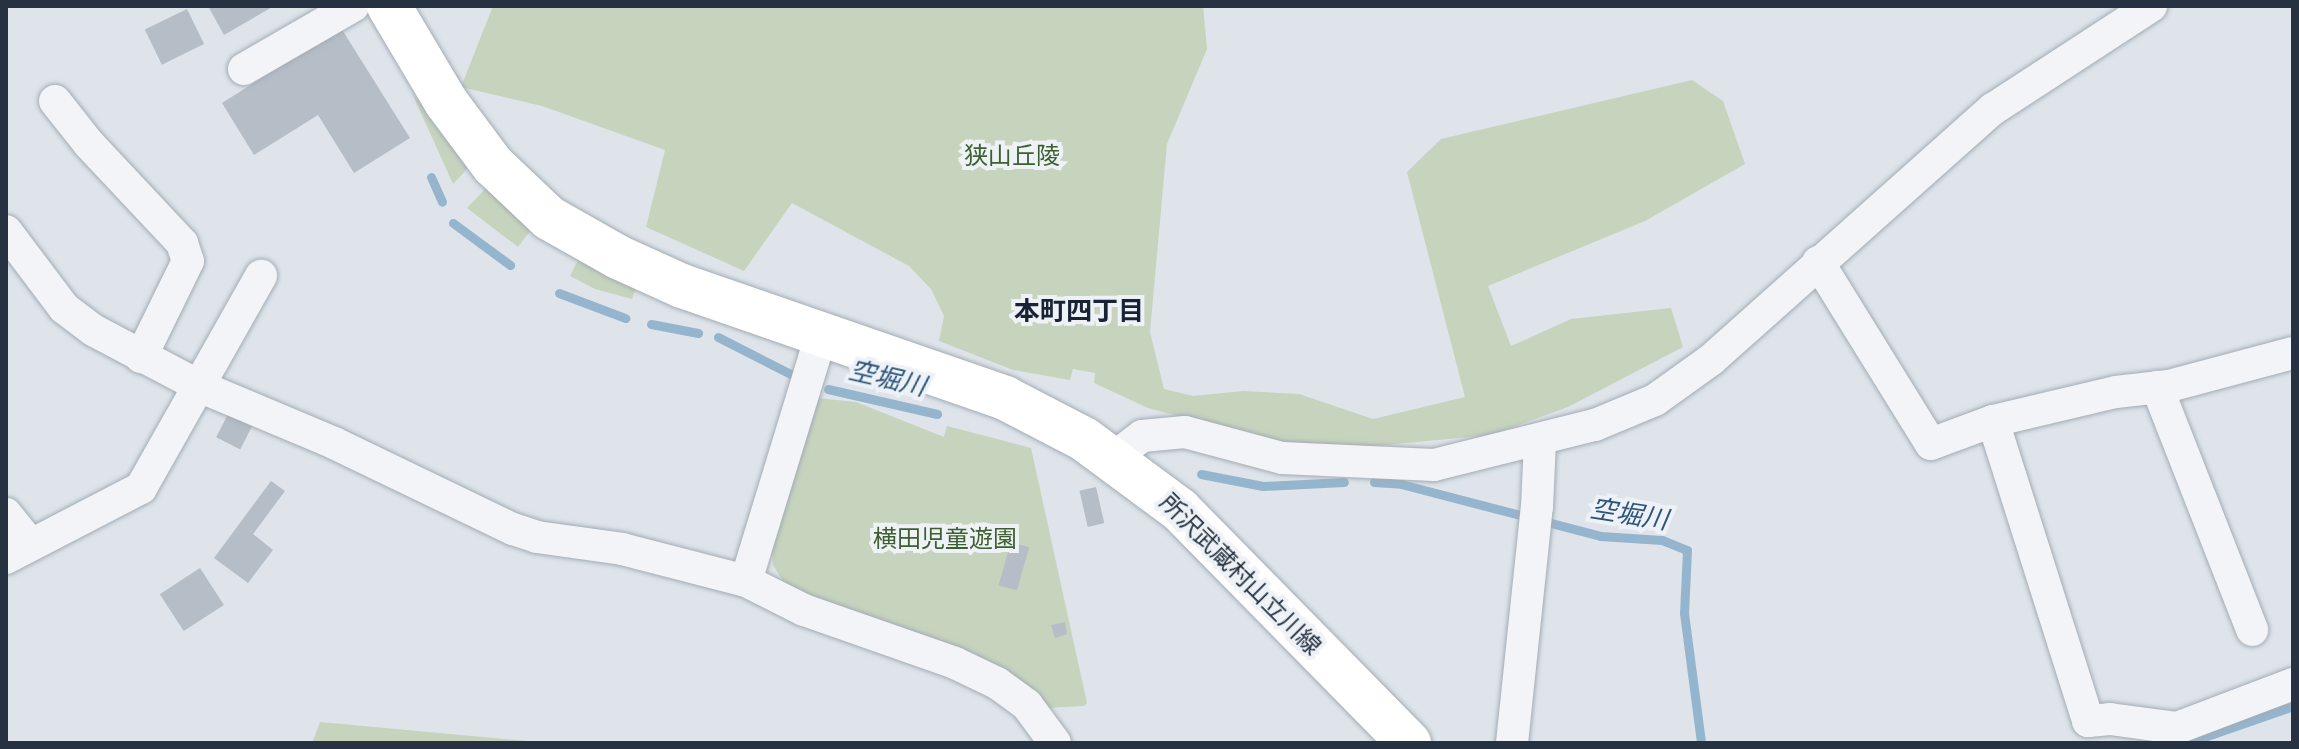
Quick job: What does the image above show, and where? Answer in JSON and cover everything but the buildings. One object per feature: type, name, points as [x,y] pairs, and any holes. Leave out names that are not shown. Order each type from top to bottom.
[{"type":"main road","name":"所沢武蔵村山立川線","points":[[389,6],[446,102],[493,165],[549,218],[618,257],[682,286],[1005,398],[1113,458],[1180,510],[1409,743]]},
{"type":"street","points":[[244,69],[353,6]]},
{"type":"street","points":[[1113,458],[1142,436],[1159,432],[1185,432],[1282,458],[1434,465],[1595,425],[1655,400],[1712,359],[1993,109],[2151,6]]},
{"type":"street","points":[[55,101],[89,144],[182,243],[188,261],[141,357]]},
{"type":"street","points":[[6,231],[64,308],[93,330],[201,387],[334,443],[436,495],[513,529],[537,537],[622,549],[746,581],[804,610],[955,663],[997,683],[1027,705],[1055,743]]},
{"type":"street","points":[[1818,262],[1931,444],[1993,421],[2116,392],[2157,387],[2293,353]]},
{"type":"street","points":[[6,514],[18,550],[141,488],[201,387],[261,276]]},
{"type":"street","points":[[746,581],[822,333]]},
{"type":"street","points":[[2157,387],[2252,630]]},
{"type":"street","points":[[1993,421],[2088,721],[2110,719],[2177,728],[2293,684]]},
{"type":"street","points":[[1512,743],[1536,517],[1540,441]]},
{"type":"green space","name":"狭山丘陵","points":[[493,6],[1203,6],[1207,49],[1167,144],[1150,332],[1164,389],[1193,396],[1243,391],[1299,394],[1373,419],[1465,397],[1407,172],[1441,139],[1692,80],[1723,101],[1745,164],[1645,221],[1488,286],[1511,346],[1571,319],[1671,308],[1683,347],[1568,407],[1491,435],[1353,448],[1279,443],[1148,408],[1094,383],[1095,373],[1073,369],[1070,380],[1013,370],[939,341],[944,316],[931,289],[909,266],[792,203],[744,271],[646,227],[665,150],[542,106],[461,87]]},
{"type":"green space","points":[[412,93],[470,166],[453,184]]},
{"type":"green space","points":[[488,186],[534,226],[518,247],[467,208]]},
{"type":"green space","points":[[579,258],[636,287],[632,299],[595,289],[570,276]]},
{"type":"green space","name":"横田児童遊園","points":[[817,398],[856,402],[944,437],[947,426],[1031,448],[1087,703],[1084,706],[1046,708],[1031,688],[1008,676],[796,594],[786,586],[773,565],[771,540]]},
{"type":"green space","points":[[320,722],[549,743],[312,743]]},
{"type":"waterway","name":"空堀川","points":[[431,177],[442,202]]},
{"type":"waterway","name":"空堀川","points":[[453,223],[510,265]]},
{"type":"waterway","name":"空堀川","points":[[559,293],[625,318]]},
{"type":"waterway","name":"空堀川","points":[[651,324],[698,333]]},
{"type":"waterway","name":"空堀川","points":[[718,337],[796,377]]},
{"type":"waterway","name":"空堀川","points":[[828,389],[937,414]]},
{"type":"waterway","name":"空堀川","points":[[1201,474],[1263,486],[1344,482]]},
{"type":"waterway","name":"空堀川","points":[[1374,482],[1401,484],[1600,536],[1662,540],[1687,550],[1684,613],[1701,743]]},
{"type":"waterway","name":"空堀川","points":[[2187,743],[2293,706]]},
{"type":"district","name":"本町四丁目","points":[[1079,313]]}]
